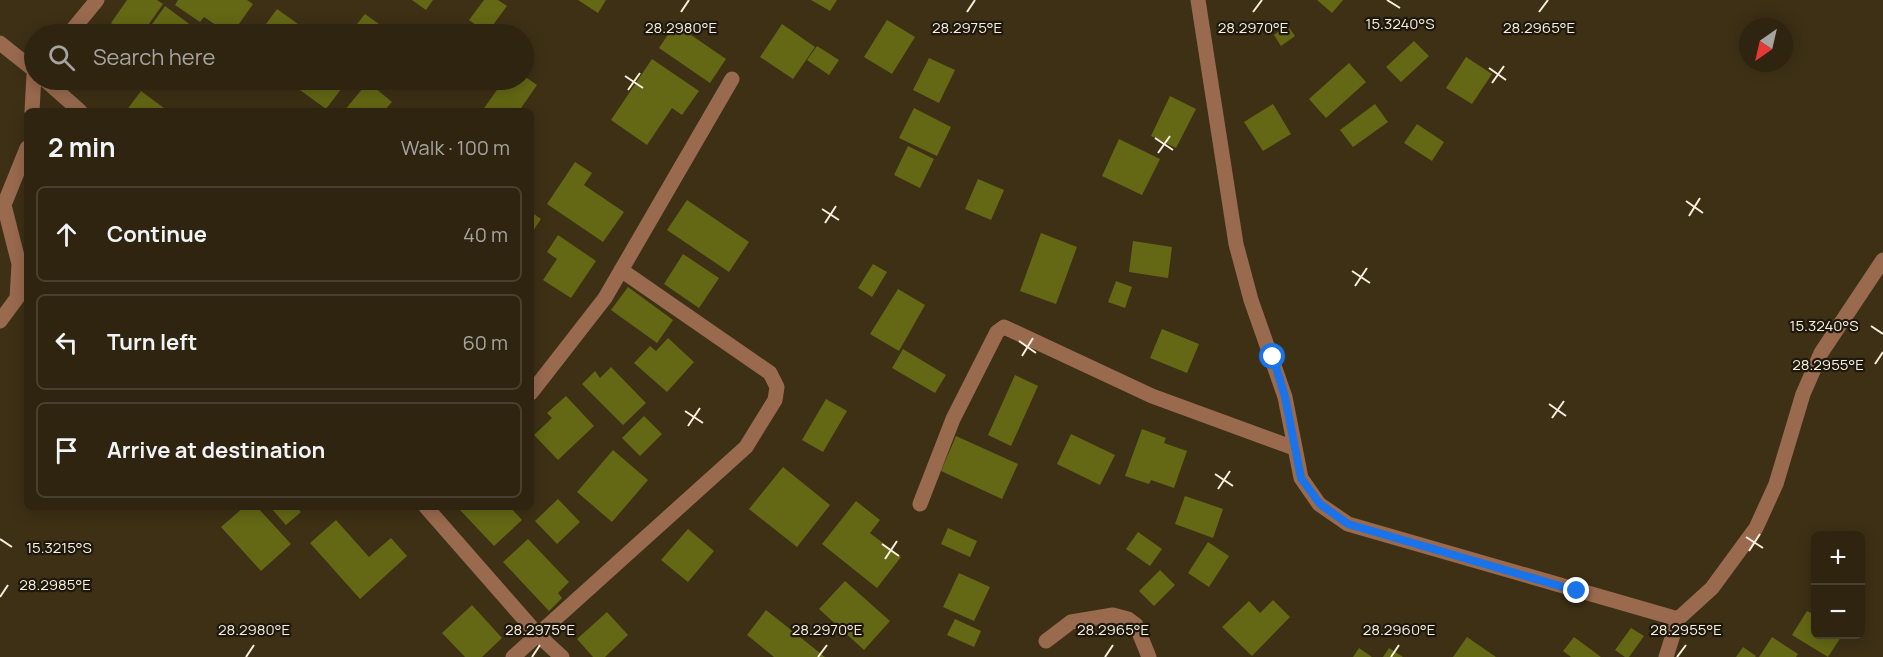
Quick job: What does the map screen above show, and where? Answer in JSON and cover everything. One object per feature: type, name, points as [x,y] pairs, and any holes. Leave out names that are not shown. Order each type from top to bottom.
[{"type":"street","points":[[77,24],[97,0]]},
{"type":"street","points":[[1198,0],[1236,244],[1251,300],[1285,397],[1301,478],[1313,495],[1320,504],[1348,524],[1678,619]]},
{"type":"street","points":[[0,44],[24,62]]},
{"type":"street","points":[[534,389],[605,298],[732,79]]},
{"type":"street","points":[[32,108],[33,90]]},
{"type":"street","points":[[56,90],[77,108]]},
{"type":"street","points":[[0,321],[17,298],[20,264],[4,205],[24,155]]},
{"type":"street","points":[[1666,657],[1678,619],[1712,588],[1756,528],[1776,484],[1803,394],[1821,353],[1883,260]]},
{"type":"street","points":[[513,657],[539,636],[746,447],[775,400],[777,387],[770,373],[621,270]]},
{"type":"street","points":[[920,504],[953,419],[997,332],[1004,327],[1152,396],[1294,448]]},
{"type":"street","points":[[429,510],[539,636],[562,657]]},
{"type":"street","points":[[1046,641],[1071,622],[1113,615],[1128,620],[1136,626],[1149,657]]},
{"type":"building","points":[[127,0],[157,0],[163,4],[149,24],[111,23]]},
{"type":"building","points":[[178,0],[247,0],[253,4],[239,24],[214,24],[204,17],[200,22],[175,5]]},
{"type":"building","points":[[412,0],[433,0],[426,10]]},
{"type":"building","points":[[484,0],[498,0],[507,6],[494,24],[475,24],[469,20]]},
{"type":"building","points":[[578,0],[606,0],[598,13]]},
{"type":"building","points":[[811,0],[837,0],[830,11]]},
{"type":"building","points":[[1317,0],[1343,0],[1332,13]]},
{"type":"building","points":[[165,6],[189,24],[152,24]]},
{"type":"building","points":[[277,9],[298,24],[266,24]]},
{"type":"building","points":[[365,14],[379,24],[357,24]]},
{"type":"building","points":[[887,20],[915,37],[892,74],[864,57]]},
{"type":"building","points":[[675,24],[726,59],[710,83],[659,48]]},
{"type":"building","points":[[782,24],[815,47],[793,79],[760,57]]},
{"type":"building","points":[[1287,25],[1295,36],[1281,46],[1274,35]]},
{"type":"building","points":[[1414,41],[1429,56],[1401,82],[1386,67]]},
{"type":"building","points":[[817,46],[839,60],[829,75],[807,60]]},
{"type":"building","points":[[1466,57],[1492,74],[1472,104],[1446,88]]},
{"type":"building","points":[[929,58],[955,70],[939,103],[913,90]]},
{"type":"building","points":[[652,59],[699,91],[682,115],[672,108],[647,145],[611,120]]},
{"type":"building","points":[[1349,63],[1366,82],[1326,118],[1309,99]]},
{"type":"building","points":[[300,90],[340,90],[325,108]]},
{"type":"building","points":[[361,90],[378,90],[392,102],[387,108],[346,108]]},
{"type":"building","points":[[497,90],[534,90],[521,108],[484,108]]},
{"type":"building","points":[[141,91],[164,108],[128,108]]},
{"type":"building","points":[[1170,96],[1196,109],[1176,148],[1151,136]]},
{"type":"building","points":[[1273,104],[1291,134],[1263,151],[1244,122]]},
{"type":"building","points":[[1375,104],[1388,122],[1353,147],[1340,130]]},
{"type":"building","points":[[914,108],[951,127],[937,156],[899,138]]},
{"type":"building","points":[[1417,124],[1444,142],[1432,161],[1404,143]]},
{"type":"building","points":[[1119,139],[1160,159],[1142,195],[1102,176]]},
{"type":"building","points":[[908,146],[934,159],[920,188],[894,175]]},
{"type":"building","points":[[575,162],[592,173],[584,185],[624,212],[603,242],[547,204]]},
{"type":"building","points":[[978,179],[1004,190],[991,220],[965,209]]},
{"type":"building","points":[[687,200],[749,242],[729,272],[667,230]]},
{"type":"building","points":[[534,214],[541,219],[534,230]]},
{"type":"building","points":[[1041,233],[1077,247],[1056,304],[1020,291]]},
{"type":"building","points":[[558,235],[596,261],[571,298],[543,280],[557,259],[547,252]]},
{"type":"building","points":[[1133,241],[1172,247],[1168,278],[1129,272]]},
{"type":"building","points":[[683,254],[719,278],[699,308],[664,284]]},
{"type":"building","points":[[873,264],[887,272],[872,297],[858,288]]},
{"type":"building","points":[[1116,281],[1132,287],[1125,308],[1108,302]]},
{"type":"building","points":[[628,287],[673,320],[657,343],[611,310]]},
{"type":"building","points":[[898,289],[925,305],[899,351],[870,334]]},
{"type":"building","points":[[1162,329],[1199,344],[1187,373],[1150,358]]},
{"type":"building","points":[[668,338],[694,362],[667,392],[634,363],[650,346],[656,351]]},
{"type":"building","points":[[903,349],[946,375],[935,393],[892,368]]},
{"type":"building","points":[[611,367],[646,403],[623,425],[582,384],[595,371],[600,378]]},
{"type":"building","points":[[1015,375],[1038,386],[1011,446],[988,435]]},
{"type":"building","points":[[566,396],[594,426],[558,460],[534,435],[552,418],[547,413]]},
{"type":"building","points":[[826,399],[847,411],[823,452],[802,440]]},
{"type":"building","points":[[644,416],[662,434],[640,456],[622,438]]},
{"type":"building","points":[[1142,429],[1166,438],[1164,443],[1187,451],[1174,488],[1151,480],[1149,484],[1125,476]]},
{"type":"building","points":[[1071,434],[1115,455],[1100,485],[1057,464]]},
{"type":"building","points":[[956,436],[1018,464],[1002,499],[941,471]]},
{"type":"building","points":[[613,450],[648,480],[612,522],[577,492]]},
{"type":"building","points":[[783,467],[830,505],[797,547],[749,509]]},
{"type":"building","points":[[1185,496],[1223,509],[1213,538],[1175,524]]},
{"type":"building","points":[[558,499],[580,522],[557,544],[535,521]]},
{"type":"building","points":[[856,501],[880,520],[870,533],[901,557],[877,588],[822,544]]},
{"type":"building","points":[[241,510],[260,510],[291,544],[261,571],[221,527]]},
{"type":"building","points":[[273,510],[299,510],[301,512],[286,525]]},
{"type":"building","points":[[460,510],[513,510],[522,520],[494,546]]},
{"type":"building","points":[[336,520],[369,557],[391,538],[407,556],[360,599],[310,543]]},
{"type":"building","points":[[948,528],[977,541],[970,557],[941,544]]},
{"type":"building","points":[[688,529],[714,551],[688,582],[661,560]]},
{"type":"building","points":[[1138,532],[1162,549],[1150,566],[1126,549]]},
{"type":"building","points":[[528,539],[569,582],[558,593],[562,598],[549,611],[503,562]]},
{"type":"building","points":[[1208,542],[1229,556],[1209,587],[1188,573]]},
{"type":"building","points":[[1160,570],[1175,585],[1154,606],[1139,591]]},
{"type":"building","points":[[959,573],[990,587],[974,621],[943,607]]},
{"type":"building","points":[[845,581],[890,621],[864,650],[819,609]]},
{"type":"building","points":[[1273,600],[1290,617],[1252,656],[1222,627],[1249,601],[1260,613]]},
{"type":"building","points":[[472,605],[502,638],[482,657],[465,657],[442,633]]},
{"type":"building","points":[[766,610],[825,657],[774,657],[747,635]]},
{"type":"building","points":[[1807,611],[1811,613],[1811,639],[1840,639],[1828,657],[1792,635]]},
{"type":"building","points":[[607,612],[628,635],[605,657],[593,657],[577,639]]},
{"type":"building","points":[[955,619],[981,631],[974,647],[947,635]]},
{"type":"building","points":[[1631,628],[1644,636],[1629,657],[1625,657],[1615,650]]},
{"type":"building","points":[[1467,637],[1496,657],[1453,657]]},
{"type":"building","points":[[1574,637],[1601,657],[1571,657],[1563,651]]},
{"type":"building","points":[[1772,637],[1798,654],[1796,657],[1759,657]]},
{"type":"building","points":[[1743,647],[1756,656],[1736,657]]},
{"type":"building","points":[[1359,648],[1372,657],[1353,657]]},
{"type":"building","points":[[1389,648],[1403,657],[1383,657]]},
{"type":"route","points":[[1273,357],[1285,397],[1301,478],[1320,504],[1348,524],[1577,591]]}]
